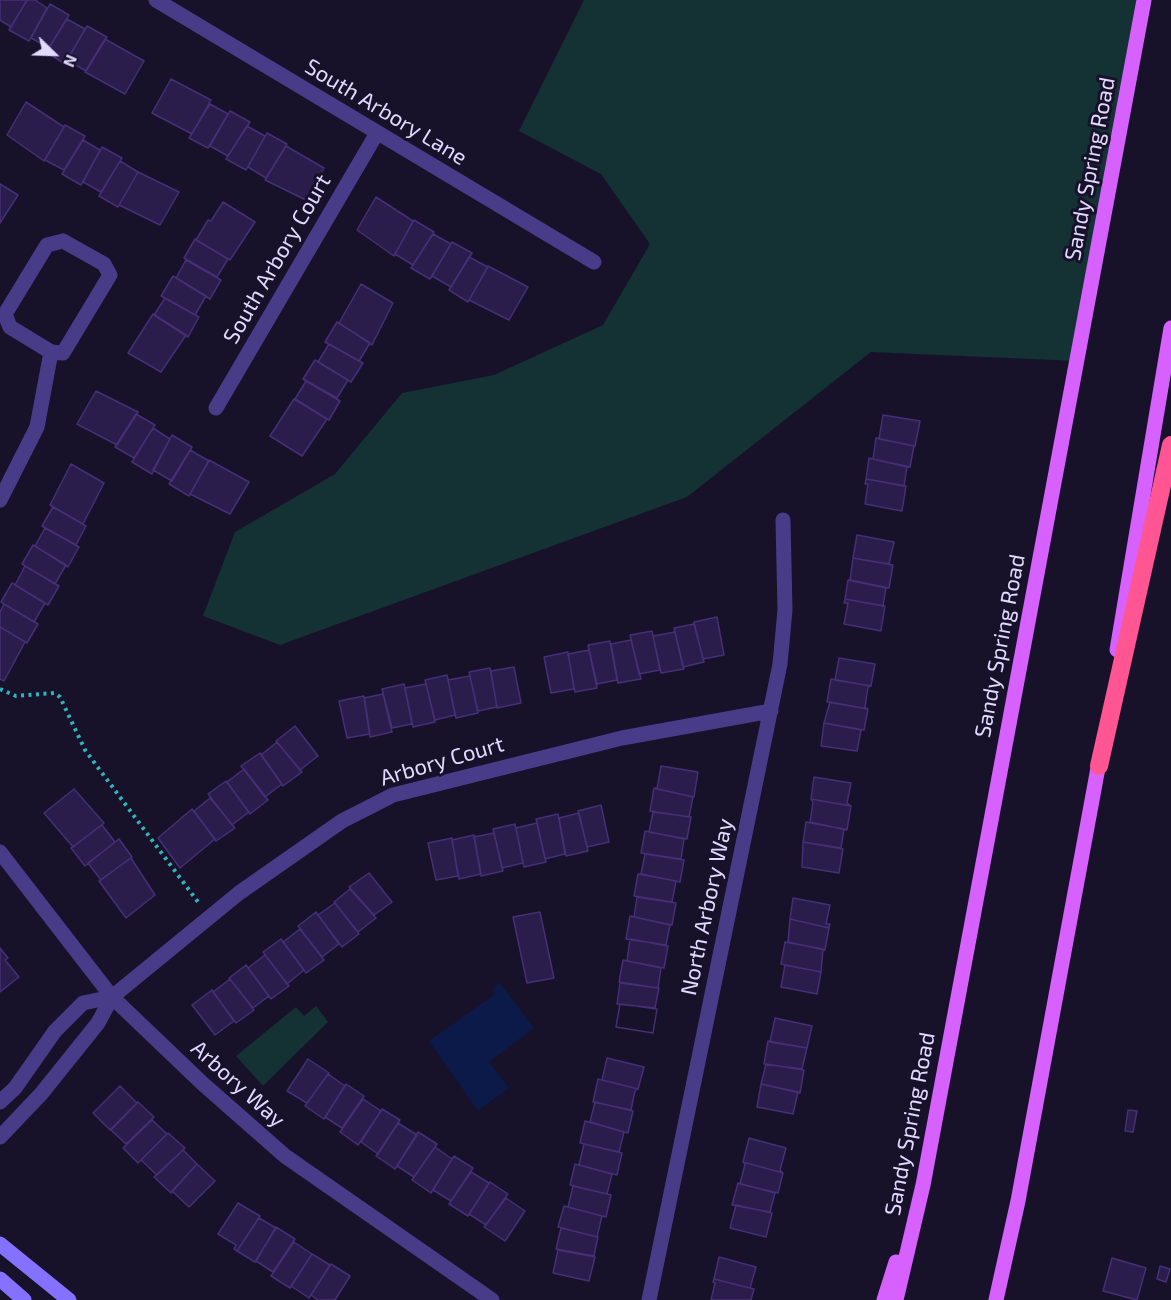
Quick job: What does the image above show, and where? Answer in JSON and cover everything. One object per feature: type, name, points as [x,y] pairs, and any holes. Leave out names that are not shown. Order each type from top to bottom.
[{"type":"highway","points":[[1099,766],[1171,445]]},
{"type":"main road","name":"Sandy Spring Road","points":[[896,1300],[922,1185],[1144,0]]},
{"type":"main road","points":[[996,1300],[1018,1202],[1099,766],[1171,328]]},
{"type":"main road","points":[[884,1300],[922,1185]]},
{"type":"main road","points":[[0,1244],[69,1300]]},
{"type":"main road","points":[[0,1279],[24,1300]]},
{"type":"street","name":"South Arbory Lane","points":[[156,0],[594,262]]},
{"type":"street","name":"South Arbory Court","points":[[216,408],[377,134]]},
{"type":"street","points":[[63,241],[104,264],[110,275],[63,353],[51,352],[10,327],[5,314],[47,245],[63,241]]},
{"type":"street","points":[[0,500],[37,427],[51,352]]},
{"type":"street","name":"North Arbory Way","points":[[649,1300],[780,664],[785,610],[783,520]]},
{"type":"street","name":"Arbory Court","points":[[0,1137],[41,1094],[98,1023],[112,997],[239,893],[342,821],[393,795],[622,738],[771,711]]},
{"type":"street","name":"Arbory Way","points":[[0,852],[112,997],[202,1083],[285,1156],[492,1300]]},
{"type":"street","name":"Arbory Court","points":[[0,1102],[15,1088],[55,1031],[83,1003],[112,997]]},
{"type":"path","points":[[0,689],[16,696],[54,693],[60,697],[85,750],[210,917]]},
{"type":"green space","points":[[584,0],[1144,0],[1076,361],[871,352],[687,497],[280,645],[203,616],[235,532],[335,474],[402,393],[494,375],[603,325],[650,244],[601,174],[519,131]]},
{"type":"green space","points":[[316,1006],[328,1022],[263,1086],[236,1056],[296,1007],[304,1016]]},
{"type":"water","points":[[500,983],[534,1028],[489,1062],[509,1088],[478,1111],[429,1041],[495,994],[492,989]]},
{"type":"building","points":[[0,0],[27,0],[11,27],[0,20]]},
{"type":"building","points":[[27,0],[35,0],[47,8],[29,41],[9,30]]},
{"type":"building","points":[[50,4],[69,15],[49,48],[31,38]]},
{"type":"building","points":[[67,19],[85,29],[65,64],[46,52]]},
{"type":"building","points":[[87,26],[107,37],[86,71],[67,60]]},
{"type":"building","points":[[105,39],[144,61],[125,94],[85,72]]},
{"type":"building","points":[[171,79],[211,100],[192,134],[152,113]]},
{"type":"building","points":[[26,102],[64,127],[44,161],[7,135]]},
{"type":"building","points":[[210,104],[228,114],[208,148],[189,138]]},
{"type":"building","points":[[230,111],[250,122],[228,156],[210,146]]},
{"type":"building","points":[[65,125],[85,136],[64,170],[45,160]]},
{"type":"building","points":[[247,126],[265,136],[246,170],[226,159]]},
{"type":"building","points":[[267,133],[287,144],[266,178],[248,167]]},
{"type":"building","points":[[83,140],[100,150],[81,185],[62,174]]},
{"type":"building","points":[[286,146],[324,168],[306,200],[265,180]]},
{"type":"building","points":[[102,147],[122,158],[101,192],[83,182]]},
{"type":"building","points":[[120,161],[138,172],[118,207],[99,196]]},
{"type":"building","points":[[138,172],[179,192],[160,225],[119,205]]},
{"type":"building","points":[[0,184],[18,195],[0,223]]},
{"type":"building","points":[[376,197],[413,221],[394,256],[357,230]]},
{"type":"building","points":[[223,202],[255,222],[230,260],[196,240],[208,220],[211,221]]},
{"type":"building","points":[[414,220],[434,232],[413,265],[395,254]]},
{"type":"building","points":[[433,234],[451,244],[430,279],[411,268]]},
{"type":"building","points":[[195,239],[228,259],[217,277],[184,258]]},
{"type":"building","points":[[452,242],[472,253],[451,287],[432,276]]},
{"type":"building","points":[[469,257],[488,267],[468,302],[449,290]]},
{"type":"building","points":[[186,260],[221,280],[210,299],[176,278]]},
{"type":"building","points":[[488,266],[528,287],[509,320],[469,300]]},
{"type":"building","points":[[173,276],[206,296],[195,315],[161,296]]},
{"type":"building","points":[[361,284],[393,303],[372,345],[339,323]]},
{"type":"building","points":[[165,298],[199,317],[188,337],[154,315]]},
{"type":"building","points":[[153,314],[186,335],[161,372],[128,353]]},
{"type":"building","points":[[337,322],[370,343],[359,361],[325,342]]},
{"type":"building","points":[[329,344],[363,363],[351,382],[318,362]]},
{"type":"building","points":[[315,360],[348,380],[337,398],[303,379]]},
{"type":"building","points":[[306,381],[340,401],[329,420],[295,399]]},
{"type":"building","points":[[96,391],[138,412],[117,445],[77,424]]},
{"type":"building","points":[[294,399],[327,419],[302,456],[270,436]]},
{"type":"building","points":[[136,414],[155,425],[134,458],[115,447]]},
{"type":"building","points":[[883,415],[920,421],[915,446],[879,439]]},
{"type":"building","points":[[153,428],[170,439],[152,474],[132,462]]},
{"type":"building","points":[[172,435],[192,447],[172,481],[153,470]]},
{"type":"building","points":[[876,438],[914,446],[910,467],[873,459]]},
{"type":"building","points":[[190,450],[209,461],[189,496],[169,484]]},
{"type":"building","points":[[869,458],[907,467],[904,486],[866,479]]},
{"type":"building","points":[[209,460],[249,482],[230,514],[190,494]]},
{"type":"building","points":[[71,464],[104,483],[83,524],[50,505]]},
{"type":"building","points":[[866,479],[906,486],[902,511],[865,504],[868,484],[865,484]]},
{"type":"building","points":[[53,507],[86,526],[76,545],[42,526]]},
{"type":"building","points":[[45,528],[79,547],[68,567],[35,546]]},
{"type":"building","points":[[857,535],[894,542],[889,564],[853,558]]},
{"type":"building","points":[[33,545],[66,565],[55,584],[22,564]]},
{"type":"building","points":[[853,558],[893,565],[889,588],[850,580]]},
{"type":"building","points":[[25,566],[59,586],[48,605],[15,585]]},
{"type":"building","points":[[848,580],[886,588],[883,606],[845,599]]},
{"type":"building","points":[[12,583],[45,603],[34,622],[1,602]]},
{"type":"building","points":[[845,599],[885,606],[881,631],[844,624],[848,603],[844,603]]},
{"type":"building","points":[[4,604],[38,624],[27,643],[0,627],[0,612]]},
{"type":"building","points":[[717,617],[724,655],[703,659],[694,622]]},
{"type":"building","points":[[694,624],[704,662],[683,667],[674,628]]},
{"type":"building","points":[[0,627],[25,642],[4,681],[0,679]]},
{"type":"building","points":[[652,631],[660,670],[639,674],[630,635]]},
{"type":"building","points":[[675,632],[684,669],[661,673],[653,636]]},
{"type":"building","points":[[631,640],[641,679],[618,683],[611,644]]},
{"type":"building","points":[[610,641],[617,680],[597,684],[588,645]]},
{"type":"building","points":[[589,650],[597,688],[575,692],[568,654]]},
{"type":"building","points":[[568,652],[574,689],[551,693],[544,657]]},
{"type":"building","points":[[839,658],[875,664],[871,686],[835,680]]},
{"type":"building","points":[[514,667],[521,703],[497,708],[491,671]]},
{"type":"building","points":[[490,668],[497,707],[478,711],[469,672]]},
{"type":"building","points":[[447,675],[455,715],[435,720],[425,680]]},
{"type":"building","points":[[470,676],[478,713],[456,718],[448,680]]},
{"type":"building","points":[[831,679],[871,686],[868,687],[865,707],[868,709],[827,702]]},
{"type":"building","points":[[404,684],[412,724],[392,728],[382,689]]},
{"type":"building","points":[[426,684],[435,722],[413,727],[405,688]]},
{"type":"building","points":[[383,694],[392,732],[370,737],[364,698]]},
{"type":"building","points":[[364,696],[370,734],[347,738],[339,701]]},
{"type":"building","points":[[830,702],[868,709],[864,730],[824,723]]},
{"type":"building","points":[[824,723],[861,730],[857,751],[821,746]]},
{"type":"building","points":[[295,726],[318,756],[300,770],[276,741]]},
{"type":"building","points":[[277,742],[302,772],[283,786],[261,755]]},
{"type":"building","points":[[260,753],[282,784],[265,797],[241,766]]},
{"type":"building","points":[[661,766],[698,772],[694,797],[657,789]]},
{"type":"building","points":[[244,769],[268,800],[250,814],[227,782]]},
{"type":"building","points":[[814,777],[851,783],[847,803],[851,806],[811,799]]},
{"type":"building","points":[[226,781],[249,812],[232,825],[208,794]]},
{"type":"building","points":[[654,788],[693,797],[689,817],[650,811]]},
{"type":"building","points":[[74,789],[104,823],[73,847],[44,813]]},
{"type":"building","points":[[210,798],[235,828],[216,841],[194,811]]},
{"type":"building","points":[[811,799],[851,806],[847,830],[810,822],[813,802]]},
{"type":"building","points":[[601,805],[609,842],[587,847],[578,811]]},
{"type":"building","points":[[192,809],[215,839],[180,868],[158,838]]},
{"type":"building","points":[[653,812],[691,817],[687,839],[649,832]]},
{"type":"building","points":[[579,813],[588,851],[566,856],[559,818]]},
{"type":"building","points":[[558,814],[565,854],[545,859],[536,819]]},
{"type":"building","points":[[806,822],[844,829],[841,848],[803,842]]},
{"type":"building","points":[[537,823],[546,862],[524,867],[516,828]]},
{"type":"building","points":[[515,824],[523,863],[502,868],[493,829]]},
{"type":"building","points":[[102,825],[115,842],[85,866],[71,848]]},
{"type":"building","points":[[645,831],[684,839],[681,859],[641,853]]},
{"type":"building","points":[[494,833],[503,871],[481,876],[474,837]]},
{"type":"building","points":[[474,835],[481,874],[459,879],[452,840]]},
{"type":"building","points":[[452,838],[458,876],[436,880],[428,843]]},
{"type":"building","points":[[119,839],[132,857],[101,880],[88,863]]},
{"type":"building","points":[[803,842],[843,849],[839,873],[802,867]]},
{"type":"building","points":[[645,854],[684,860],[680,882],[641,874]]},
{"type":"building","points":[[131,858],[155,895],[126,918],[99,881]]},
{"type":"building","points":[[369,873],[392,902],[374,915],[349,887]]},
{"type":"building","points":[[638,874],[676,881],[672,902],[634,896]]},
{"type":"building","points":[[350,889],[376,918],[358,932],[334,902]]},
{"type":"building","points":[[637,897],[676,903],[672,925],[634,917]]},
{"type":"building","points":[[793,898],[830,905],[826,924],[830,924],[829,928],[790,919]]},
{"type":"building","points":[[335,903],[359,934],[342,947],[318,915]]},
{"type":"building","points":[[316,912],[339,944],[322,957],[298,926]]},
{"type":"building","points":[[540,912],[554,978],[527,983],[513,917]]},
{"type":"building","points":[[630,916],[670,925],[666,945],[626,939]]},
{"type":"building","points":[[790,919],[829,928],[825,950],[788,942]]},
{"type":"building","points":[[300,929],[324,960],[306,973],[283,942]]},
{"type":"building","points":[[281,939],[304,970],[287,984],[263,952]]},
{"type":"building","points":[[630,939],[668,946],[664,968],[627,961]]},
{"type":"building","points":[[785,942],[823,949],[821,972],[781,964]]},
{"type":"building","points":[[0,948],[8,958],[5,960],[19,977],[0,992]]},
{"type":"building","points":[[265,955],[289,986],[271,999],[248,968]]},
{"type":"building","points":[[623,960],[661,968],[658,988],[619,982]]},
{"type":"building","points":[[246,965],[269,996],[253,1008],[229,978]]},
{"type":"building","points":[[785,965],[821,972],[817,994],[781,987]]},
{"type":"building","points":[[230,979],[254,1010],[236,1023],[213,992]]},
{"type":"building","points":[[620,983],[659,988],[655,1008],[617,1004]]},
{"type":"building","points":[[212,990],[234,1021],[215,1035],[192,1005]]},
{"type":"building","points":[[620,1004],[657,1009],[653,1033],[616,1027]]},
{"type":"building","points":[[620,1004],[657,1009],[653,1033],[616,1027]]},
{"type":"building","points":[[775,1018],[812,1026],[807,1048],[770,1042]]},
{"type":"building","points":[[768,1041],[807,1048],[802,1069],[764,1064]]},
{"type":"building","points":[[607,1058],[644,1067],[638,1089],[602,1080]]},
{"type":"building","points":[[308,1059],[329,1073],[307,1103],[287,1091]]},
{"type":"building","points":[[766,1064],[804,1070],[800,1093],[761,1084]]},
{"type":"building","points":[[328,1074],[345,1086],[324,1119],[305,1106]]},
{"type":"building","points":[[598,1079],[638,1089],[635,1091],[631,1110],[593,1102]]},
{"type":"building","points":[[346,1084],[364,1096],[342,1128],[325,1117]]},
{"type":"building","points":[[761,1084],[798,1092],[793,1114],[757,1107]]},
{"type":"building","points":[[120,1086],[137,1103],[110,1130],[93,1113]]},
{"type":"building","points":[[363,1099],[381,1111],[358,1145],[340,1132]]},
{"type":"building","points":[[138,1102],[154,1117],[126,1144],[111,1130]]},
{"type":"building","points":[[595,1102],[633,1111],[628,1133],[590,1122]]},
{"type":"building","points":[[382,1109],[400,1120],[378,1154],[361,1142]]},
{"type":"building","points":[[1128,1110],[1137,1111],[1133,1132],[1125,1131]]},
{"type":"building","points":[[152,1120],[167,1134],[138,1163],[123,1148]]},
{"type":"building","points":[[585,1121],[624,1132],[619,1152],[580,1143]]},
{"type":"building","points":[[398,1123],[417,1135],[395,1169],[376,1156]]},
{"type":"building","points":[[418,1132],[437,1144],[414,1177],[397,1166]]},
{"type":"building","points":[[168,1133],[185,1148],[157,1175],[141,1160]]},
{"type":"building","points":[[749,1138],[786,1148],[780,1170],[783,1173],[743,1162]]},
{"type":"building","points":[[584,1144],[622,1153],[617,1175],[579,1165]]},
{"type":"building","points":[[435,1147],[452,1159],[431,1193],[412,1180]]},
{"type":"building","points":[[183,1150],[197,1164],[171,1193],[154,1177]]},
{"type":"building","points":[[454,1156],[473,1168],[451,1201],[433,1190]]},
{"type":"building","points":[[743,1162],[783,1173],[778,1193],[740,1184],[745,1164]]},
{"type":"building","points":[[197,1164],[215,1181],[189,1207],[172,1191]]},
{"type":"building","points":[[575,1164],[612,1174],[607,1194],[570,1185]]},
{"type":"building","points":[[471,1172],[489,1183],[468,1216],[449,1204]]},
{"type":"building","points":[[490,1182],[508,1194],[486,1225],[469,1214]]},
{"type":"building","points":[[738,1183],[775,1193],[770,1212],[732,1205]]},
{"type":"building","points":[[573,1186],[611,1195],[606,1217],[568,1207]]},
{"type":"building","points":[[506,1198],[525,1211],[505,1241],[484,1227]]},
{"type":"building","points":[[238,1203],[260,1216],[237,1251],[234,1249],[236,1245],[218,1234]]},
{"type":"building","points":[[736,1205],[772,1213],[766,1237],[730,1228]]},
{"type":"building","points":[[564,1206],[602,1216],[597,1237],[558,1227]]},
{"type":"building","points":[[259,1218],[276,1228],[255,1262],[237,1251]]},
{"type":"building","points":[[276,1227],[295,1239],[273,1272],[256,1261]]},
{"type":"building","points":[[561,1228],[598,1237],[594,1256],[556,1249]]},
{"type":"building","points":[[294,1242],[312,1254],[290,1288],[271,1276]]},
{"type":"building","points":[[558,1250],[595,1257],[589,1281],[553,1273]]},
{"type":"building","points":[[312,1254],[330,1265],[309,1298],[291,1286]]},
{"type":"building","points":[[719,1257],[756,1267],[750,1288],[714,1279]]},
{"type":"building","points":[[1112,1258],[1146,1268],[1137,1300],[1103,1291]]},
{"type":"building","points":[[331,1264],[350,1276],[335,1300],[318,1300],[311,1295]]},
{"type":"building","points":[[1160,1266],[1170,1269],[1166,1282],[1157,1279]]},
{"type":"building","points":[[714,1279],[754,1289],[751,1300],[711,1300]]}]
